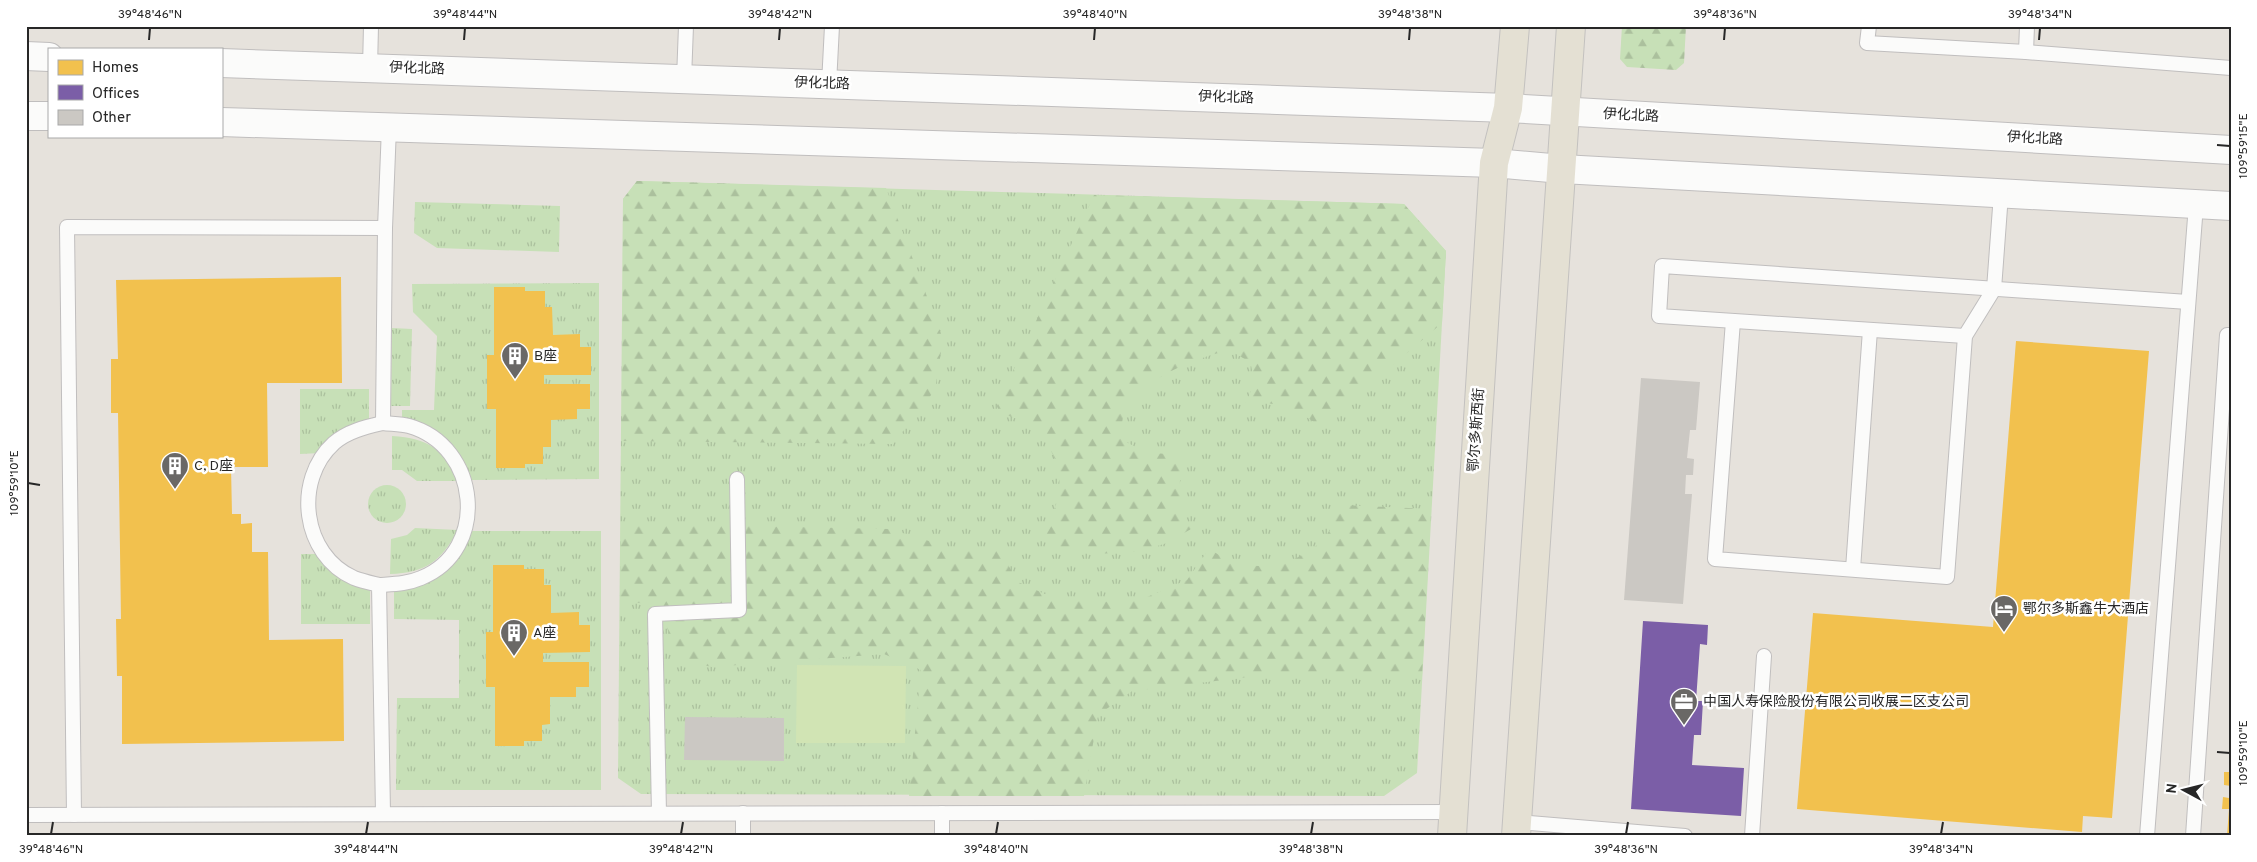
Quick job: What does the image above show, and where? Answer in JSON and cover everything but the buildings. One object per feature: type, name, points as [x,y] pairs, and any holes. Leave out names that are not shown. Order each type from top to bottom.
[{"type":"main road","name":"鄂尔多斯西街","points":[[1452,824],[1494,163],[1508,108],[1515,26]]},
{"type":"main road","points":[[1516,829],[1571,26]]},
{"type":"street","points":[[26,56],[48,57]]},
{"type":"street","name":"伊化北路","points":[[222,63],[1508,108],[2231,150]]},
{"type":"street","points":[[26,116],[48,116]]},
{"type":"street","points":[[222,122],[1494,163],[1562,169],[2231,206]]},
{"type":"lane","points":[[370,68],[371,26]]},
{"type":"lane","points":[[684,79],[686,26]]},
{"type":"lane","points":[[829,84],[832,26]]},
{"type":"lane","points":[[1869,26],[1867,43],[2026,52],[2231,68]]},
{"type":"lane","points":[[2026,52],[2027,26]]},
{"type":"lane","points":[[383,423],[385,228],[389,127]]},
{"type":"lane","points":[[1734,321],[1715,559],[1947,577],[1965,336],[1994,290],[2001,194]]},
{"type":"lane","points":[[2147,836],[2196,204]]},
{"type":"lane","points":[[74,814],[67,227],[385,228]]},
{"type":"lane","points":[[1965,336],[1659,316],[1662,266],[2188,302]]},
{"type":"lane","points":[[1853,570],[1870,330]]},
{"type":"lane","points":[[2193,836],[2227,335],[2231,335]]},
{"type":"lane","points":[[383,423],[409,426],[433,437],[453,455],[465,478],[469,502],[465,527],[455,550],[440,566],[422,578],[401,584],[380,585],[353,578],[331,562],[315,540],[308,514],[309,488],[318,463],[323,456],[334,443],[357,429],[383,423]]},
{"type":"lane","points":[[659,813],[656,614],[739,610],[737,479]]},
{"type":"lane","points":[[380,585],[383,813]]},
{"type":"lane","points":[[1752,836],[1764,656]]},
{"type":"lane","points":[[743,813],[743,836]]},
{"type":"lane","points":[[942,813],[942,836]]},
{"type":"lane","points":[[26,815],[942,813],[1452,824]]},
{"type":"lane","points":[[1516,829],[1685,836]]},
{"type":"green space","points":[[1622,26],[1686,26],[1684,63],[1676,70],[1627,67],[1620,59]]},
{"type":"green space","points":[[637,181],[1404,204],[1446,251],[1417,773],[1384,796],[641,794],[618,778],[623,199]]},
{"type":"green space","points":[[637,181],[886,188],[943,339],[935,390],[893,444],[622,441],[623,199]]},
{"type":"green space","points":[[1094,195],[1404,204],[1446,251],[1442,323],[1321,427],[1302,414],[1286,407],[1268,403],[1245,403],[1253,383],[1250,362],[1229,350],[1198,359],[1165,375],[1136,396],[1127,409],[1122,424],[1122,439],[1137,448],[1152,453],[1185,452],[1180,491],[1183,509],[1191,529],[1167,543],[1141,551],[1098,554],[1058,547],[1041,530],[1052,514],[1058,498],[1057,466],[1051,451],[1042,438],[1030,427],[1016,419],[1000,414],[997,406]]},
{"type":"green space","points":[[415,202],[560,206],[559,252],[437,248],[414,233]]},
{"type":"green space","points":[[599,283],[599,479],[471,480],[458,455],[444,440],[402,419],[402,410],[434,410],[437,336],[413,312],[412,284]]},
{"type":"green space","points":[[392,328],[412,329],[410,406],[391,406]]},
{"type":"green space","points":[[300,389],[369,389],[369,421],[321,453],[300,454]]},
{"type":"green space","points":[[392,436],[416,439],[433,447],[447,461],[460,481],[417,481],[402,470],[392,470]]},
{"type":"green space","points":[[387,485],[401,490],[406,504],[401,518],[387,523],[373,518],[368,504],[373,490]]},
{"type":"green space","points":[[1341,505],[1431,509],[1422,676],[1257,676],[1132,691],[1098,715],[1084,796],[909,796],[921,670],[884,654],[712,667],[675,658],[666,623],[649,604],[620,601],[621,523],[889,529],[949,547],[1000,551],[1018,582],[1054,598],[1094,602],[1140,600],[1187,580],[1209,549],[1230,561],[1246,565],[1260,566],[1287,562],[1311,550],[1321,541],[1330,530]]},
{"type":"green space","points":[[415,528],[458,530],[445,550],[431,563],[413,571],[390,574],[391,539],[407,535]]},
{"type":"green space","points":[[469,531],[601,531],[601,790],[396,790],[397,698],[459,698],[459,620],[394,619],[394,588],[415,584]]},
{"type":"green space","points":[[301,554],[321,554],[370,586],[370,624],[301,624]]},
{"type":"green space","points":[[797,665],[906,666],[905,743],[796,743]]},
{"type":"place","name":"B座","points":[[515,380]]},
{"type":"place","name":"C, D座","points":[[175,490]]},
{"type":"place","name":"鄂尔多斯鑫牛大酒店","points":[[2004,633]]},
{"type":"place","name":"A座","points":[[514,657]]},
{"type":"place","name":"中国人寿保险股份有限公司收展二区支公司","points":[[1684,726]]}]
